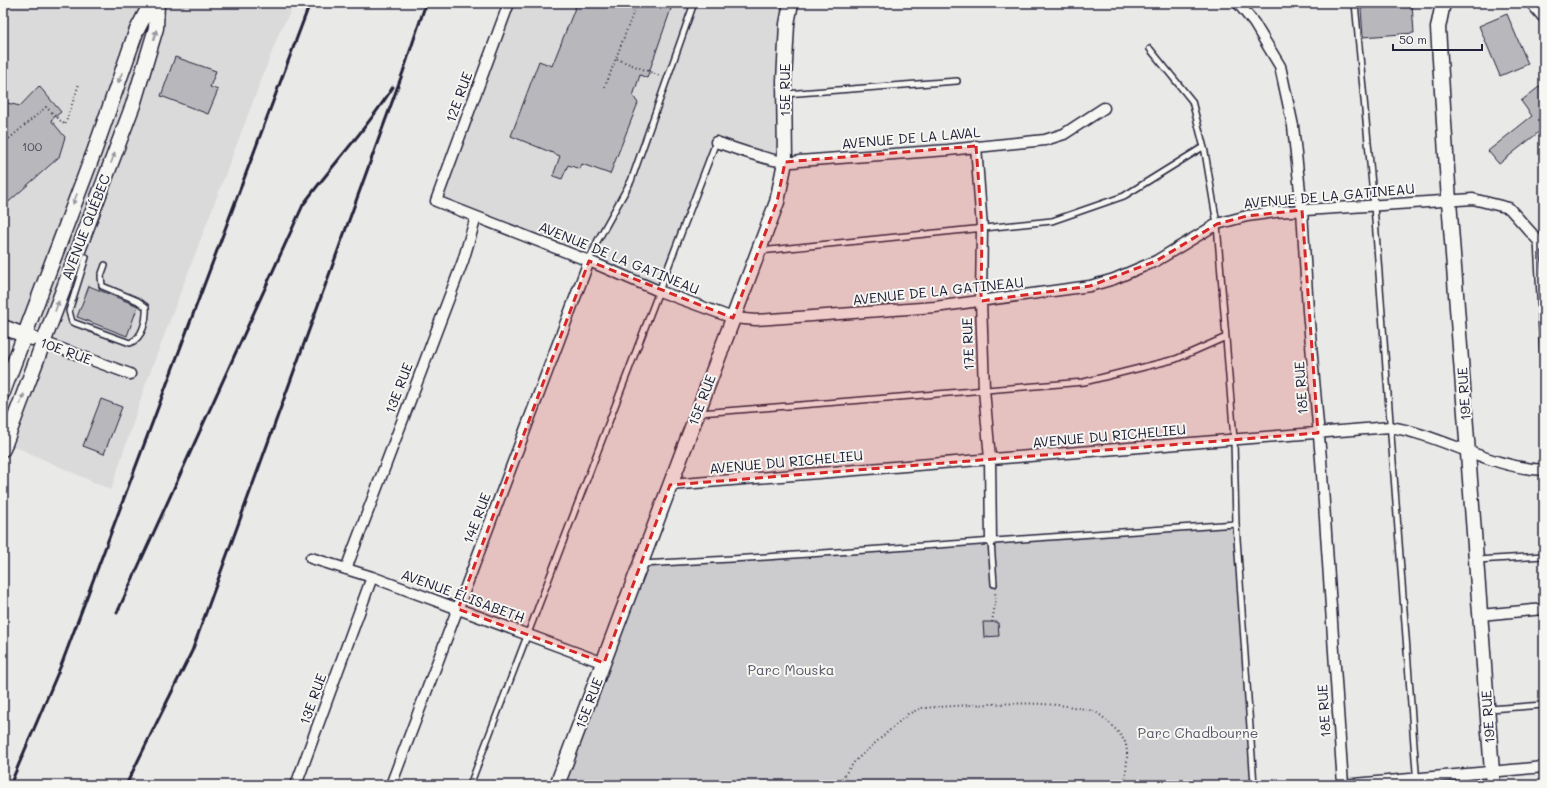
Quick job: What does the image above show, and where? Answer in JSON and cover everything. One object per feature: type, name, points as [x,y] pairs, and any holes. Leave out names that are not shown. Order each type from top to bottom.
[{"type":"street","name":"AVENUE QUÉBEC","points":[[3,392],[94,152],[136,32],[151,3]]},
{"type":"street","name":"AVENUE QUÉBEC","points":[[3,449],[133,105],[156,28],[157,3]]},
{"type":"street","name":"12E RUE","points":[[436,201],[509,3]]},
{"type":"street","name":"15E RUE","points":[[557,785],[642,564],[670,485],[777,202],[785,162],[784,94],[787,24],[791,3]]},
{"type":"street","name":"18E RUE","points":[[1238,3],[1254,23],[1280,66],[1293,126],[1302,210],[1321,460],[1343,785]]},
{"type":"street","name":"19E RUE","points":[[1443,3],[1438,28],[1449,201],[1493,778]]},
{"type":"street","points":[[1534,3],[1544,15]]},
{"type":"street","name":"AVENUE DE LA LAVAL","points":[[716,142],[751,154],[792,164],[799,161],[1045,140],[1064,134],[1104,108]]},
{"type":"street","name":"17E RUE","points":[[976,146],[982,228],[981,301],[984,388],[990,459],[991,541]]},
{"type":"street","name":"AVENUE DE LA GATINEAU","points":[[436,201],[590,261],[659,291],[733,318],[756,320],[935,307],[1060,292],[1090,286],[1114,279],[1156,261],[1217,224],[1247,216],[1302,210],[1473,199],[1509,208],[1541,244]]},
{"type":"street","name":"13E RUE","points":[[346,568],[463,261],[476,217]]},
{"type":"street","name":"14E RUE","points":[[391,785],[590,261]]},
{"type":"street","name":"10E RUE","points":[[3,327],[130,374]]},
{"type":"street","name":"AVENUE DU RICHELIEU","points":[[670,485],[1390,427],[1406,429],[1468,452],[1530,469],[1544,470]]},
{"type":"street","name":"AVENUE ÉLISABETH","points":[[311,558],[372,577],[604,663]]},
{"type":"street","name":"13E RUE","points":[[296,785],[372,577]]},
{"type":"street","points":[[1480,615],[1544,609]]},
{"type":"street","points":[[1343,785],[1493,778],[1544,767]]},
{"type":"lane","points":[[590,261],[598,240],[631,181],[666,78],[694,3]]},
{"type":"lane","points":[[1355,3],[1374,206],[1417,782]]},
{"type":"lane","points":[[1150,49],[1192,101],[1203,147],[1217,224],[1234,440],[1236,524],[1254,785]]},
{"type":"lane","points":[[784,94],[957,81]]},
{"type":"lane","points":[[470,785],[716,142]]},
{"type":"lane","points":[[759,251],[1052,221],[1124,196],[1203,147]]},
{"type":"lane","points":[[1541,244],[1544,368]]},
{"type":"lane","points":[[86,257],[69,311],[72,322],[130,343],[136,341],[147,316],[146,307],[138,301],[102,286],[101,276],[105,265]]},
{"type":"lane","points":[[697,413],[984,388],[1084,382],[1176,359],[1226,337]]},
{"type":"lane","points":[[642,564],[1236,524]]},
{"type":"lane","points":[[991,541],[994,584]]},
{"type":"lane","points":[[1476,560],[1544,556]]},
{"type":"lane","points":[[1488,710],[1544,705]]},
{"type":"path","points":[[605,87],[617,59],[637,3]]},
{"type":"path","points":[[617,59],[666,78]]},
{"type":"path","points":[[3,144],[46,107],[65,125],[79,84]]},
{"type":"path","points":[[992,622],[996,599]]},
{"type":"path","points":[[837,785],[855,761],[908,714],[922,708],[980,704],[1021,704],[1060,706],[1095,711],[1116,729],[1126,744],[1125,785]]},
{"type":"highlighted area","points":[[976,146],[982,228],[981,301],[1090,286],[1156,261],[1217,224],[1247,216],[1302,210],[1318,433],[670,485],[604,663],[458,609],[589,261],[733,318],[777,202],[785,162],[868,155]]},
{"type":"shaded area","points":[[3,3],[295,3],[279,33],[145,386],[111,490],[14,446],[53,337],[3,318]]},
{"type":"shaded area","points":[[509,3],[791,3],[785,162],[716,142],[659,291],[436,201]]},
{"type":"green space","name":"Parc Mouska","points":[[1236,524],[1254,785],[557,785],[642,564]]},
{"type":"building","points":[[577,3],[673,3],[647,78],[640,75],[633,96],[638,103],[610,174],[582,164],[580,169],[568,165],[562,179],[553,176],[560,156],[511,136],[539,61],[552,66]]},
{"type":"building","points":[[1412,4],[1414,33],[1363,37],[1361,8]]},
{"type":"building","points":[[1507,14],[1528,64],[1500,76],[1479,26]]},
{"type":"building","points":[[175,57],[216,71],[210,87],[218,90],[208,114],[161,96]]},
{"type":"building","points":[[1544,83],[1544,128],[1499,164],[1488,151],[1532,116],[1521,101]]},
{"type":"building","points":[[39,86],[61,112],[51,120],[65,137],[59,157],[3,207],[3,102],[20,106]]},
{"type":"building","points":[[89,286],[138,306],[127,336],[77,317]]},
{"type":"building","points":[[101,399],[122,407],[104,454],[83,446]]},
{"type":"building","points":[[983,622],[998,622],[999,636],[984,637]]},
{"type":"railway","points":[[10,785],[62,663],[310,3]]},
{"type":"railway","points":[[126,785],[192,651],[403,72],[426,3]]},
{"type":"railway","points":[[117,613],[303,205],[372,118],[393,87]]},
{"type":"park label","name":"Parc Chadbourne","points":[[1198,733]]}]
